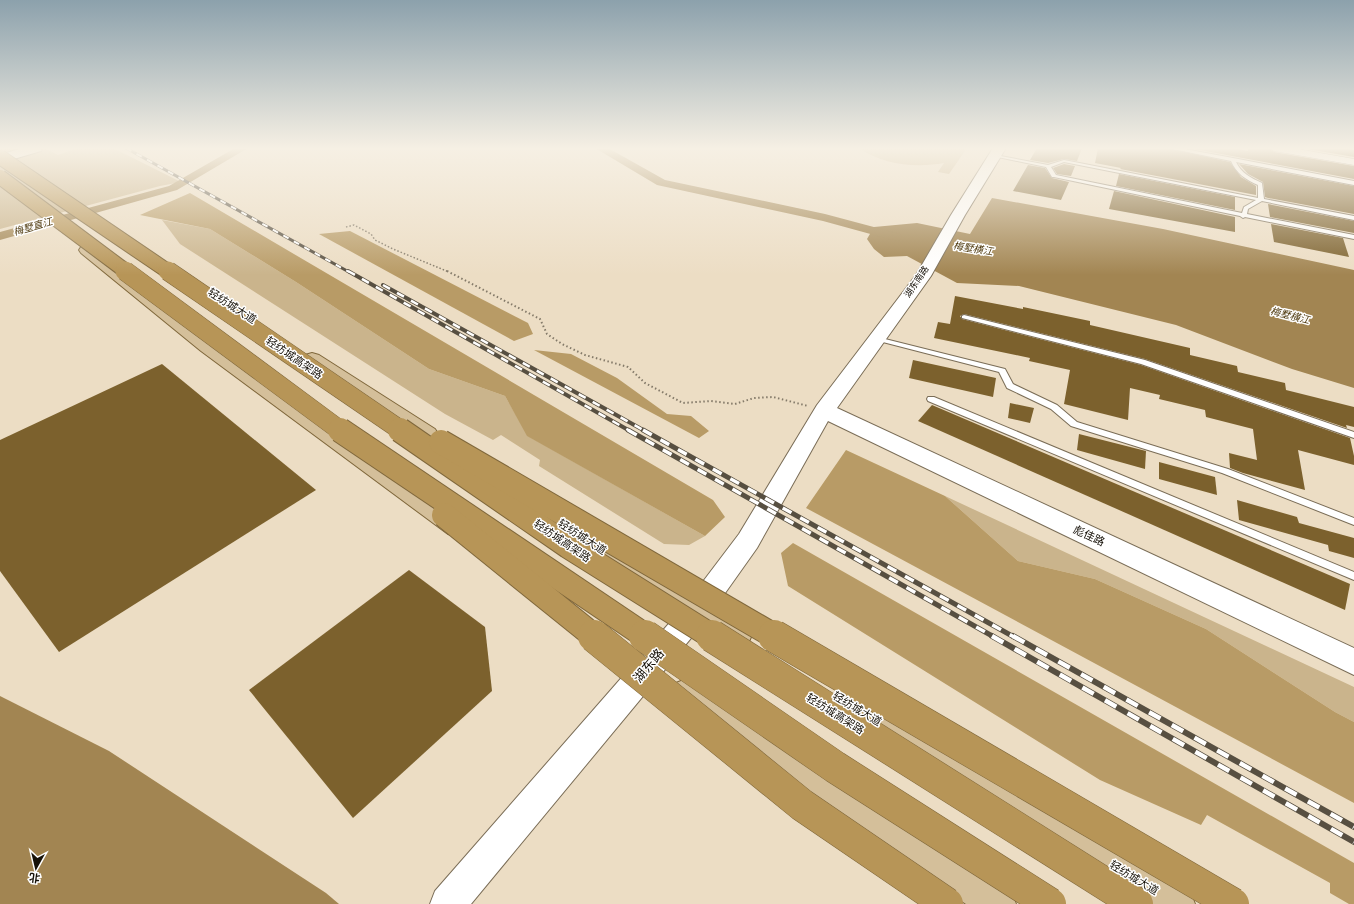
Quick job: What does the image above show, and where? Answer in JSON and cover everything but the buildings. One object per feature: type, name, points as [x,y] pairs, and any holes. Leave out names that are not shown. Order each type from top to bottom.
[{"type":"highway","points":[[6,190],[40,210],[329,423],[835,767],[1050,904]]},
{"type":"highway","points":[[24,190],[40,210]]},
{"type":"highway","name":"轻纺城高架路","points":[[43,190],[293,356],[568,546],[1137,904]]},
{"type":"highway","points":[[293,356],[1233,904]]},
{"type":"highway","points":[[329,423],[802,805],[947,904]]},
{"type":"main road","name":"轻纺城大道","points":[[54,190],[73,200],[696,612],[1177,904]]},
{"type":"main road","points":[[40,210],[76,241],[208,347],[802,776],[998,904]]},
{"type":"street","name":"湖东南路","points":[[824,410],[923,276],[973,190]]},
{"type":"street","name":"湖东路","points":[[448,904],[696,612],[748,541],[824,410]]},
{"type":"street","name":"彪佳路","points":[[824,410],[1354,662]]},
{"type":"lane","points":[[1121,190],[1243,216],[1354,237]]},
{"type":"lane","points":[[1211,190],[1354,218]]},
{"type":"lane","points":[[1260,190],[1261,200]]},
{"type":"lane","points":[[1243,216],[1246,208],[1261,200]]},
{"type":"lane","points":[[964,317],[1143,362],[1354,435]]},
{"type":"lane","points":[[877,339],[1002,371],[1010,386],[1054,407],[1074,424],[1225,471],[1354,522]]},
{"type":"lane","points":[[931,399],[1354,576]]},
{"type":"path","points":[[346,227],[354,225],[371,234],[376,240],[393,249],[445,270],[540,319],[547,334],[562,344],[586,355],[628,367],[645,383],[683,403],[711,400],[735,404],[754,398],[773,397],[824,410]]},
{"type":"shaded area","points":[[0,190],[144,190],[0,229]]},
{"type":"shaded area","points":[[190,193],[713,500],[725,517],[705,536],[527,436],[505,396],[429,369],[296,282],[210,229],[140,215]]},
{"type":"shaded area","points":[[162,220],[210,229],[296,282],[429,369],[505,396],[528,436],[705,536],[689,545],[664,544],[539,466],[540,460],[501,435],[493,440],[445,414],[180,244]]},
{"type":"shaded area","points":[[350,231],[528,323],[533,334],[514,341],[319,234]]},
{"type":"shaded area","points":[[534,350],[571,354],[617,378],[667,414],[691,416],[709,431],[699,438]]},
{"type":"shaded area","points":[[846,450],[945,496],[1018,561],[1095,579],[1206,629],[1335,712],[1354,722],[1354,803],[806,508]]},
{"type":"shaded area","points":[[945,496],[1354,687],[1354,722],[1335,712],[1206,629],[1095,579],[1018,561]]},
{"type":"shaded area","points":[[793,543],[1354,863],[1354,904],[1349,904],[1330,893],[1330,883],[1207,815],[1201,825],[1100,780],[788,586],[781,553]]},
{"type":"water","points":[[992,198],[1163,229],[1354,270],[1354,388],[1292,369],[1176,325],[1019,286],[957,283],[907,256],[884,257],[874,249],[867,239],[874,227],[917,223],[970,234]]},
{"type":"water","points":[[0,696],[109,751],[326,893],[339,904],[0,904]]},
{"type":"waterway","name":"梅墅直江","points":[[0,236],[165,190]]},
{"type":"waterway","name":"梅墅横江","points":[[695,190],[825,218],[896,237]]},
{"type":"railway","points":[[202,190],[349,272]]},
{"type":"railway","points":[[348,271],[630,431]]},
{"type":"railway","points":[[383,285],[645,431]]},
{"type":"railway","points":[[628,430],[994,637]]},
{"type":"railway","points":[[643,430],[1014,637]]},
{"type":"railway","points":[[992,636],[1354,842]]},
{"type":"railway","points":[[1013,636],[1354,827]]}]
